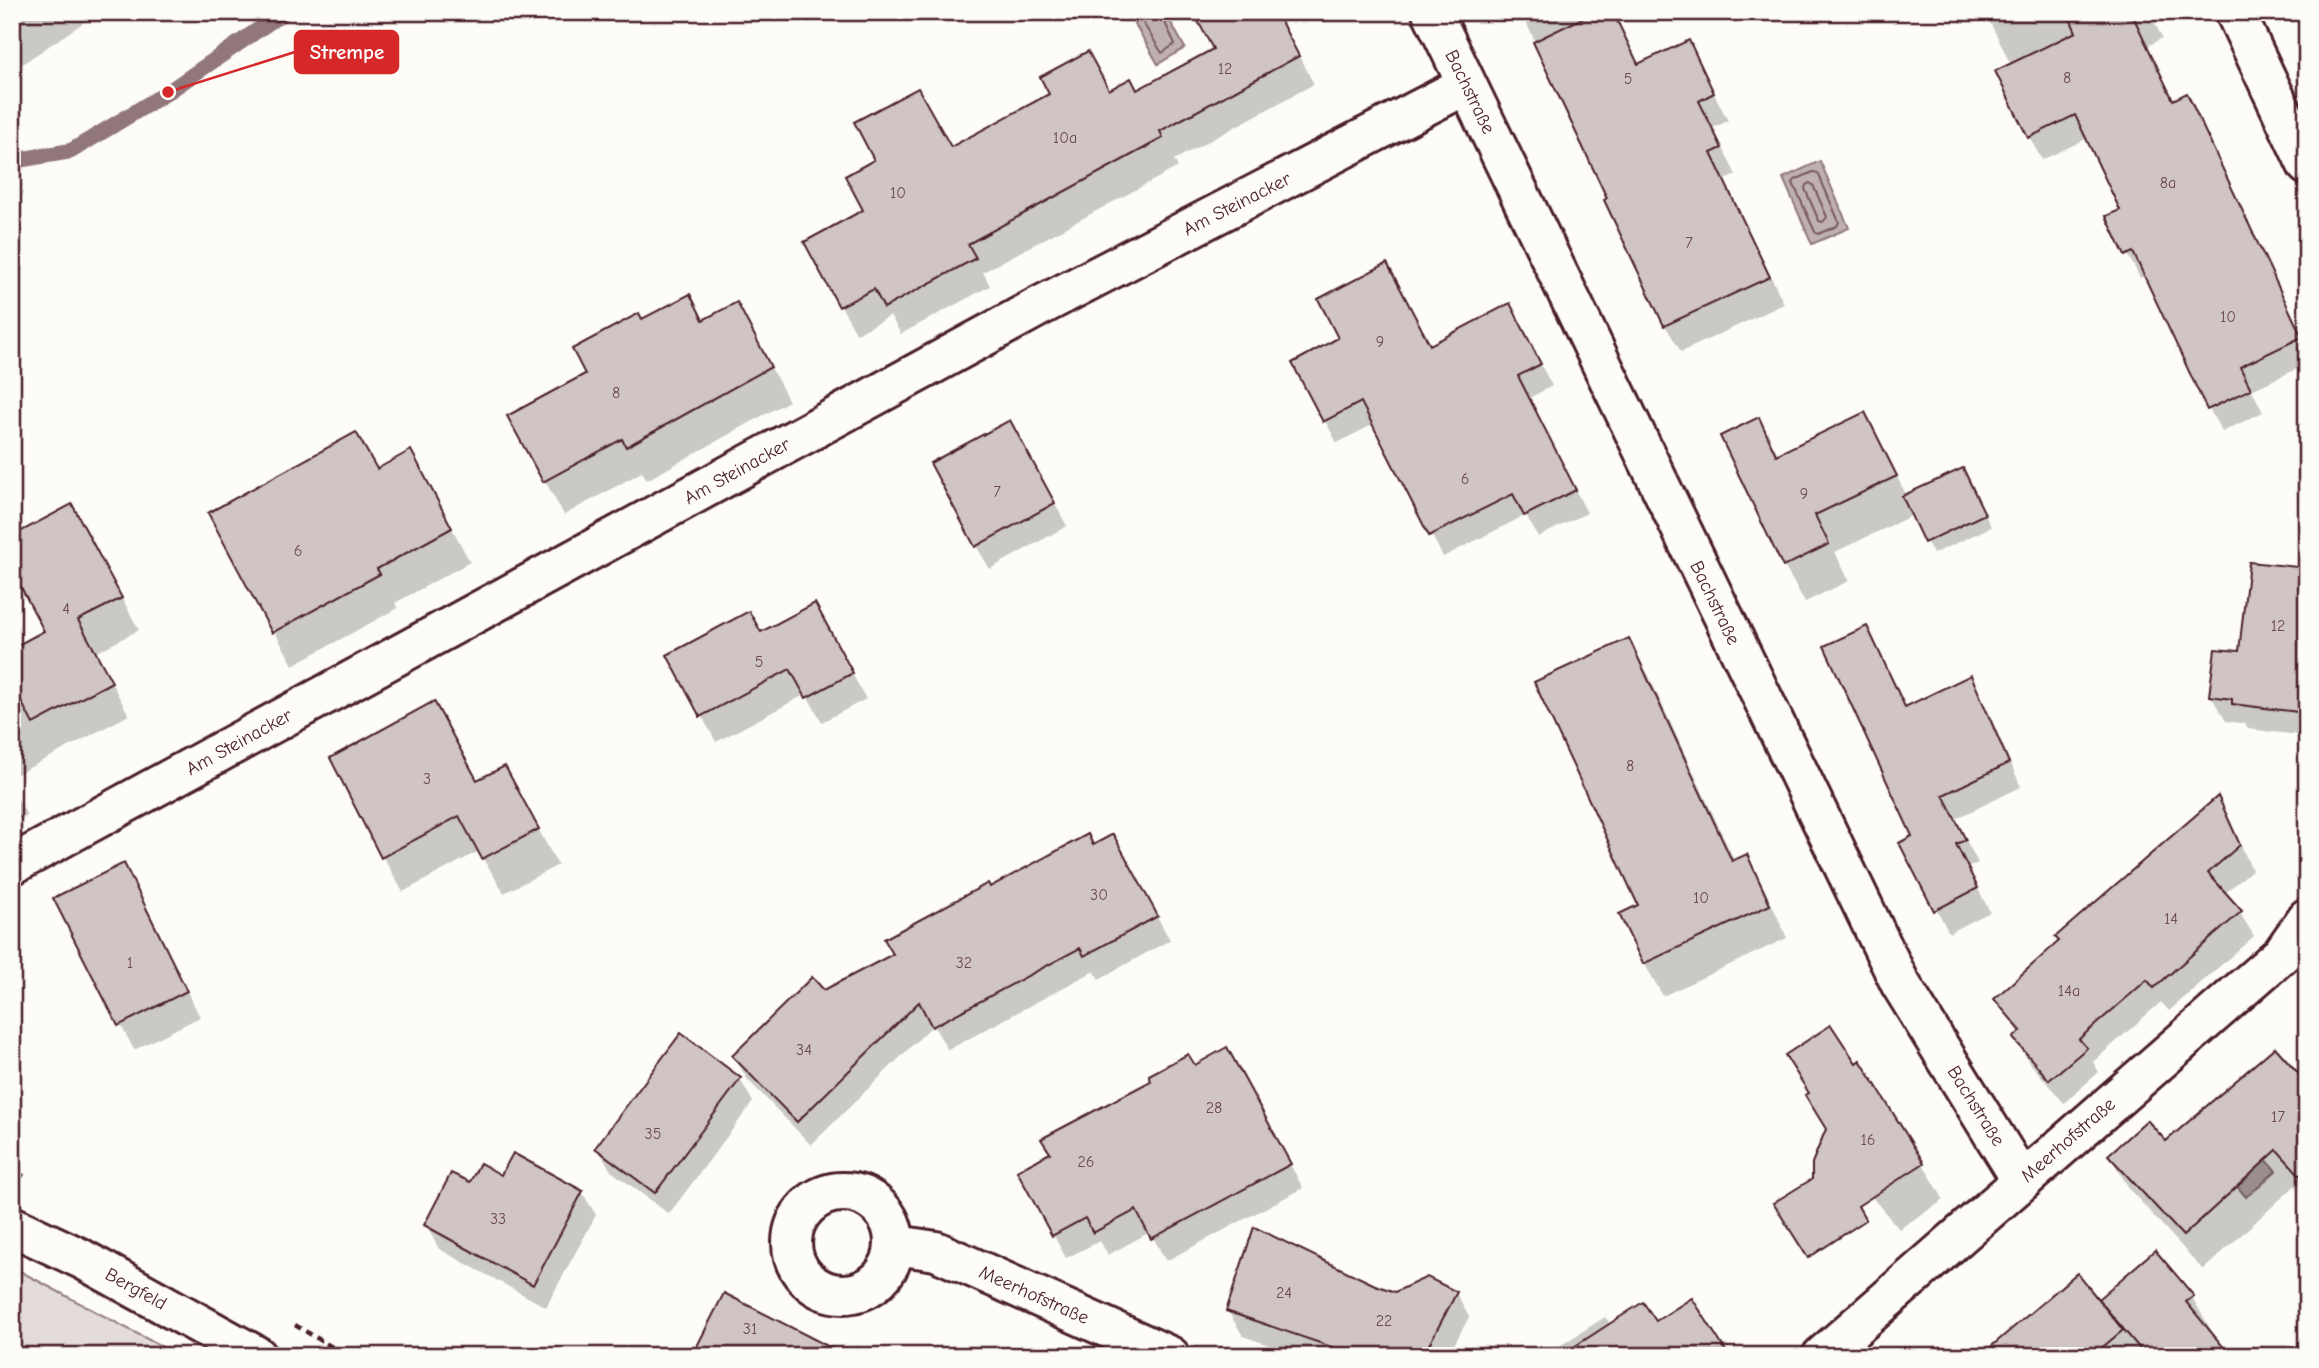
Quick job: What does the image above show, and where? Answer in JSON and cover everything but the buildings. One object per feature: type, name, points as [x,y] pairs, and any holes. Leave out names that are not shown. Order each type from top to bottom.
[{"type":"street","name":"Bachstraße","points":[[1432,12],[1900,983],[2022,1181]]},
{"type":"street","points":[[2235,12],[2307,165]]},
{"type":"street","name":"Am Steinacker","points":[[12,865],[1040,306],[1466,85]]},
{"type":"street","name":"Meerhofstraße","points":[[1822,1356],[2281,954],[2307,918]]},
{"type":"street","name":"Bergfeld","points":[[12,1226],[82,1259],[257,1356]]},
{"type":"street","name":"Meerhofstraße","points":[[895,1245],[936,1251],[1170,1356]]},
{"type":"shaded area","points":[[12,1267],[179,1356],[12,1356]]},
{"type":"water","points":[[1128,12],[1165,12],[1185,48],[1158,64]]},
{"type":"water","points":[[1820,161],[1849,228],[1812,244],[1783,178]]},
{"type":"water","points":[[2222,1108],[2276,1171],[2246,1197],[2192,1133]]},
{"type":"waterway","points":[[12,161],[71,151],[168,92],[284,12]]},
{"type":"place","name":"Strempe","points":[[168,92]]}]
